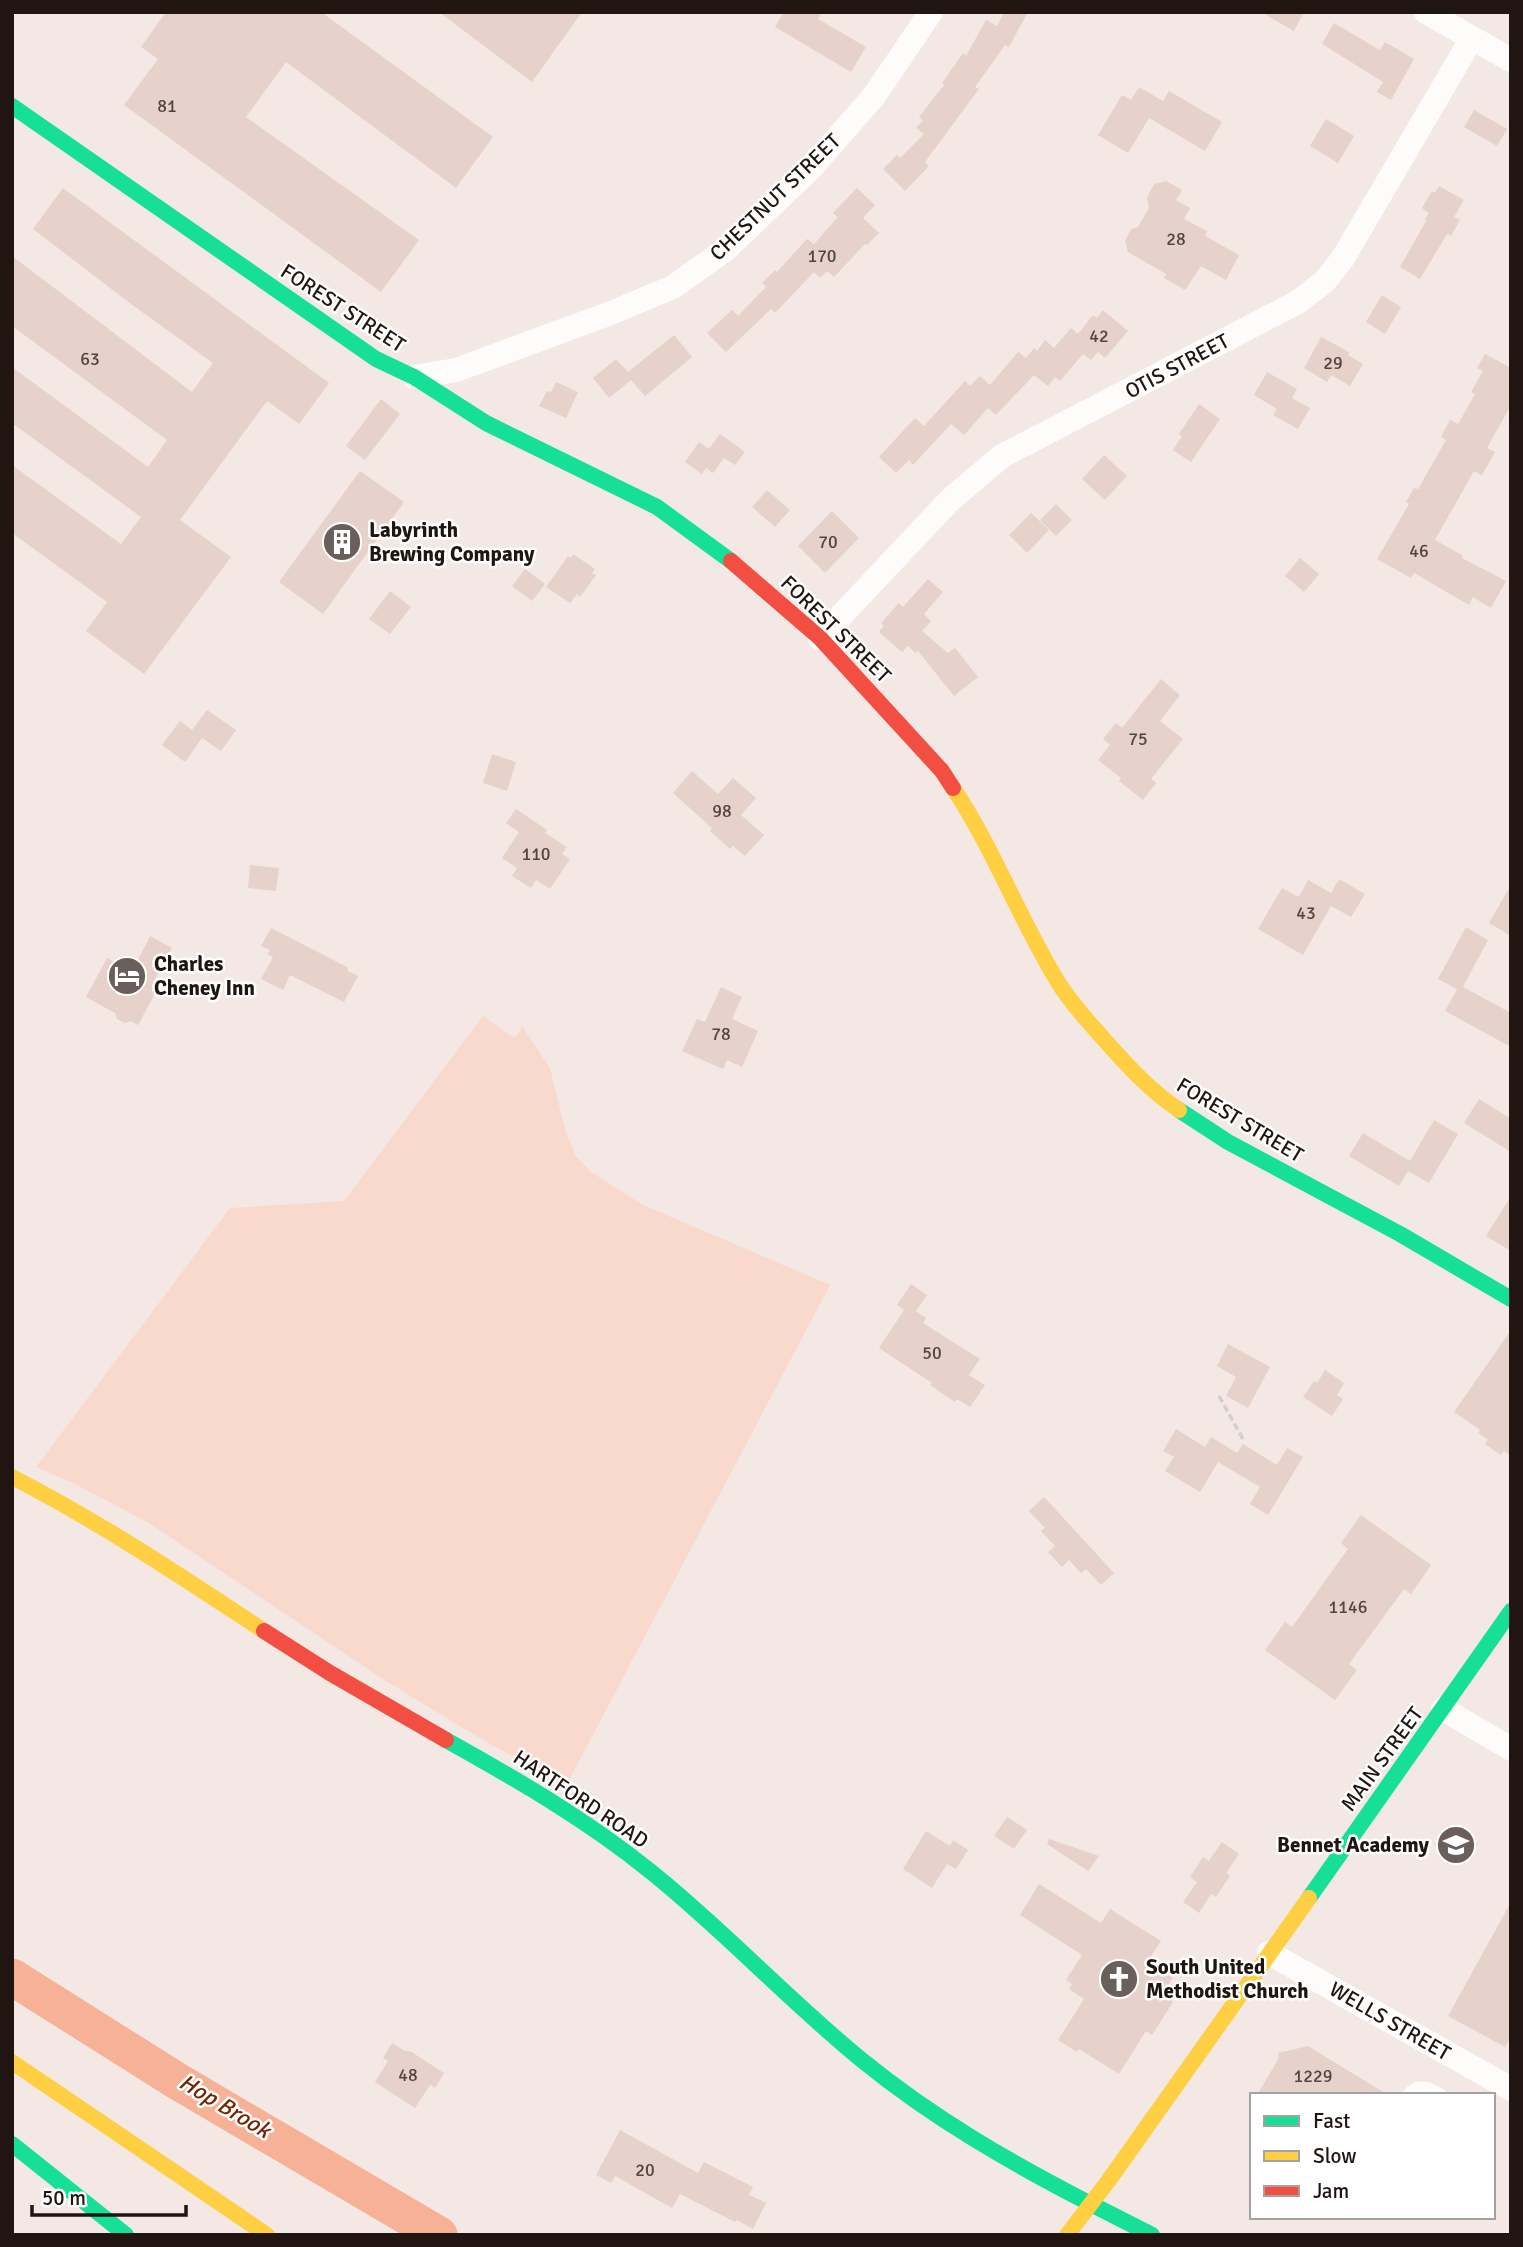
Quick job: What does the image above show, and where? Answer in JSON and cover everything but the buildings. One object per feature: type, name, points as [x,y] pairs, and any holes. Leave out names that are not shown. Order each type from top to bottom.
[{"type":"main road","name":"FOREST STREET","points":[[12,106],[376,359],[414,377],[486,423],[657,508],[744,571],[820,638],[942,771],[974,819],[1059,984],[1076,1008],[1136,1075],[1166,1101],[1228,1142],[1400,1234],[1511,1299]]},
{"type":"main road","name":"HARTFORD ROAD","points":[[12,1476],[78,1510],[326,1670],[512,1776],[583,1821],[647,1868],[710,1920],[835,2037],[912,2099],[992,2150],[1152,2235]]},
{"type":"main road","name":"MAIN STREET","points":[[1067,2235],[1511,1611]]},
{"type":"main road","points":[[12,2062],[267,2235]]},
{"type":"main road","points":[[12,2144],[126,2235]]},
{"type":"street","name":"CHESTNUT STREET","points":[[414,377],[456,370],[673,288],[725,250],[811,168],[874,96],[931,12]]},
{"type":"street","points":[[1426,12],[1511,60]]},
{"type":"street","name":"OTIS STREET","points":[[820,638],[950,500],[1002,456],[1287,307],[1325,281],[1343,258],[1472,38]]},
{"type":"street","points":[[1443,1709],[1511,1749]]},
{"type":"street","name":"WELLS STREET","points":[[1269,1953],[1511,2089]]},
{"type":"lane","points":[[1410,2093],[1413,2089],[1422,2087],[1438,2093]]},
{"type":"path","points":[[1219,1396],[1244,1441]]},
{"type":"shaded area","points":[[483,1016],[515,1038],[522,1026],[550,1068],[566,1133],[576,1156],[591,1172],[643,1205],[830,1285],[566,1786],[476,1736],[386,1681],[149,1523],[36,1467],[230,1208],[344,1201]]},
{"type":"waterway","name":"Hop Brook","points":[[12,1977],[177,2081],[439,2235]]},
{"type":"traffic: fast","points":[[12,106],[376,359],[414,377],[486,423],[657,507],[731,561]]},
{"type":"traffic: fast","points":[[1179,1110],[1228,1142],[1400,1234],[1511,1299]]},
{"type":"traffic: fast","points":[[1309,1898],[1511,1611]]},
{"type":"traffic: fast","points":[[446,1740],[551,1801],[626,1852],[704,1917],[836,2038],[917,2102],[1002,2156],[1091,2204]]},
{"type":"traffic: fast","points":[[12,2144],[126,2235]]},
{"type":"traffic: fast","points":[[1091,2204],[1152,2235]]},
{"type":"traffic: slow","points":[[953,788],[981,835],[1058,982],[1119,1056],[1138,1076],[1179,1110]]},
{"type":"traffic: slow","points":[[12,1477],[109,1531],[264,1631]]},
{"type":"traffic: slow","points":[[1067,2235],[1309,1898]]},
{"type":"traffic: slow","points":[[12,2062],[267,2235]]},
{"type":"traffic: jam","points":[[731,561],[820,638],[942,771],[953,788]]},
{"type":"traffic: jam","points":[[264,1631],[330,1673],[446,1740]]},
{"type":"place","name":"Labyrinth Brewing Company","points":[[342,542]]},
{"type":"place","name":"Charles Cheney Inn","points":[[127,976]]},
{"type":"place","name":"Bennet Academy","points":[[1456,1845]]},
{"type":"place","name":"South United Methodist Church","points":[[1119,1979]]}]
